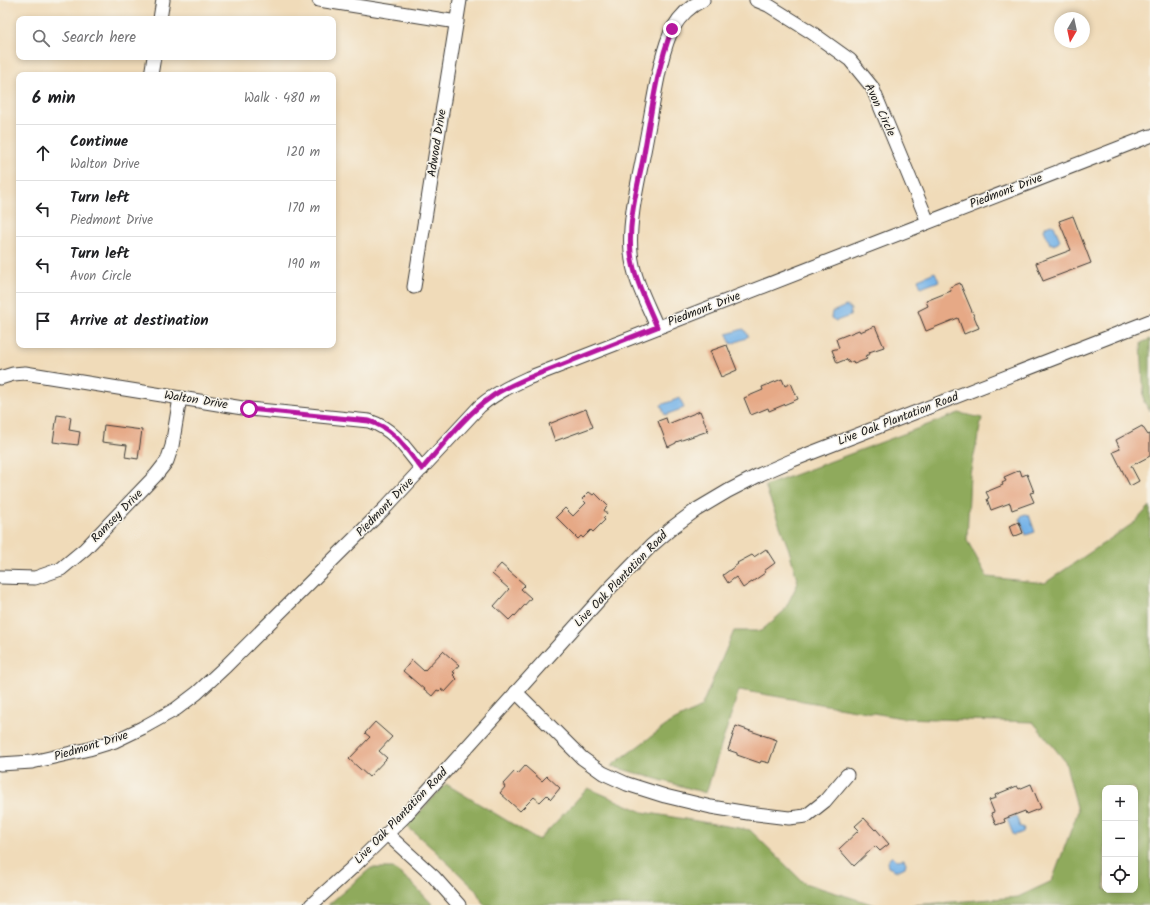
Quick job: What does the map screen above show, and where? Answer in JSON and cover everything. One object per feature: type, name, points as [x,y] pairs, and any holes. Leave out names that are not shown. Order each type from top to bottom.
[{"type":"street","points":[[160,16],[163,0]]},
{"type":"street","points":[[319,0],[457,22]]},
{"type":"street","name":"Adwood Drive","points":[[414,287],[460,0]]},
{"type":"street","points":[[657,327],[639,287],[633,263],[631,252],[631,230],[634,203],[665,47],[672,29],[680,16],[704,0]]},
{"type":"street","name":"Avon Circle","points":[[756,0],[768,5],[811,32],[850,60],[872,87],[928,222]]},
{"type":"street","points":[[152,72],[154,60]]},
{"type":"street","name":"Piedmont Drive","points":[[0,764],[32,762],[89,749],[116,741],[176,709],[197,693],[226,666],[385,508],[463,423],[495,394],[528,378],[657,327],[1150,136]]},
{"type":"street","name":"Live Oak Plantation Road","points":[[311,905],[387,834],[610,588],[651,546],[673,526],[690,514],[728,491],[793,460],[1150,321]]},
{"type":"street","name":"Walton Drive","points":[[0,378],[13,374],[25,373],[249,409],[369,421],[387,428],[398,438],[422,469]]},
{"type":"street","name":"Ramsey Drive","points":[[0,577],[35,578],[61,569],[85,549],[156,475],[167,460],[172,446],[180,398]]},
{"type":"street","points":[[516,692],[582,758],[604,773],[628,784],[666,796],[711,807],[748,813],[788,818],[806,816],[825,801],[846,775]]},
{"type":"street","points":[[387,834],[434,877],[459,905]]},
{"type":"green space","points":[[1150,339],[1150,411],[1144,402],[1141,343]]},
{"type":"green space","points":[[959,413],[982,418],[970,474],[967,540],[987,577],[1045,583],[1135,522],[1150,506],[1150,905],[912,905],[1018,897],[1052,881],[1078,811],[1065,761],[1033,722],[902,718],[739,690],[706,793],[611,766],[671,722],[701,707],[734,631],[761,631],[784,611],[798,583],[789,550],[765,486]]},
{"type":"green space","points":[[446,784],[539,840],[588,788],[643,812],[750,830],[804,883],[875,905],[484,905],[475,889],[407,826]]},
{"type":"green space","points":[[371,868],[393,868],[412,883],[433,905],[328,905]]},
{"type":"water","points":[[1051,224],[1054,226],[1060,240],[1058,243],[1053,245],[1052,243],[1050,244],[1044,230],[1046,226]]},
{"type":"water","points":[[935,272],[939,281],[921,288],[918,279]]},
{"type":"water","points":[[846,306],[851,309],[850,316],[836,321],[831,318],[832,312]]},
{"type":"water","points":[[743,329],[748,336],[731,344],[727,334]]},
{"type":"water","points":[[680,398],[684,408],[665,415],[661,405]]},
{"type":"water","points":[[1022,515],[1029,515],[1035,532],[1026,535],[1020,519]]},
{"type":"water","points":[[1016,816],[1020,827],[1023,827],[1024,830],[1023,832],[1015,835],[1013,834],[1007,819]]},
{"type":"water","points":[[892,856],[896,860],[904,859],[906,863],[905,867],[897,871],[888,867],[887,862]]},
{"type":"building","points":[[1073,216],[1091,263],[1043,281],[1036,263],[1071,250],[1059,221]]},
{"type":"building","points":[[960,283],[979,328],[964,334],[958,318],[926,331],[918,311],[928,306],[926,301],[951,291],[950,287]]},
{"type":"building","points":[[875,326],[884,347],[869,352],[870,354],[865,356],[867,359],[854,364],[853,361],[849,363],[847,359],[837,363],[832,350],[839,348],[836,339],[859,330],[860,332]]},
{"type":"building","points":[[727,345],[737,370],[721,377],[710,351]]},
{"type":"building","points":[[782,379],[785,386],[791,383],[798,399],[769,411],[768,408],[751,415],[744,398],[763,390],[762,387]]},
{"type":"building","points":[[586,409],[593,427],[555,441],[549,424]]},
{"type":"building","points":[[700,411],[708,431],[676,442],[668,447],[658,421],[666,418],[668,424]]},
{"type":"building","points":[[57,415],[71,417],[69,430],[80,432],[78,445],[53,442]]},
{"type":"building","points":[[104,425],[142,430],[138,459],[125,457],[127,445],[102,442]]},
{"type":"building","points":[[1142,426],[1148,435],[1150,434],[1150,456],[1131,466],[1139,481],[1130,486],[1113,452],[1120,449],[1116,440]]},
{"type":"building","points":[[1020,470],[1022,476],[1027,474],[1034,492],[1030,493],[1034,502],[1012,510],[1010,503],[991,510],[987,499],[989,498],[986,492],[1003,485],[1002,483],[1006,481],[1004,477]]},
{"type":"building","points":[[589,492],[593,495],[595,493],[608,506],[604,510],[607,514],[603,518],[605,520],[593,532],[591,530],[583,538],[581,536],[578,539],[556,517],[565,508],[573,516],[586,503],[582,499]]},
{"type":"building","points":[[1019,522],[1023,533],[1013,537],[1009,526]]},
{"type":"building","points":[[766,549],[775,563],[764,571],[765,573],[743,588],[736,577],[728,583],[723,575],[738,564],[737,563],[752,555],[754,557]]},
{"type":"building","points":[[501,564],[525,585],[521,589],[531,598],[515,616],[514,615],[509,620],[494,606],[509,589],[492,574]]},
{"type":"building","points":[[443,651],[459,665],[453,672],[455,673],[453,675],[457,679],[445,692],[441,689],[439,691],[437,690],[432,696],[403,671],[412,660],[424,671]]},
{"type":"building","points":[[375,722],[392,737],[379,751],[387,758],[369,777],[349,759],[370,737],[365,733]]},
{"type":"building","points":[[736,726],[777,740],[769,763],[761,761],[760,763],[737,755],[737,753],[728,750]]},
{"type":"building","points":[[525,766],[542,781],[547,776],[560,788],[551,799],[547,795],[540,802],[534,797],[520,811],[500,793],[505,787],[503,784],[515,771],[518,774]]},
{"type":"building","points":[[1031,784],[1041,808],[1026,814],[1025,811],[1004,819],[1005,822],[996,825],[991,813],[994,812],[989,800],[996,798],[995,795],[1017,786],[1019,789]]},
{"type":"building","points":[[864,818],[889,844],[880,851],[875,846],[854,866],[839,849],[859,830],[855,826]]},
{"type":"route","points":[[249,409],[369,421],[379,424],[387,428],[398,438],[422,469],[480,406],[489,398],[507,387],[657,327],[639,287],[631,252],[631,230],[634,203],[658,78],[665,47],[672,29]]}]
